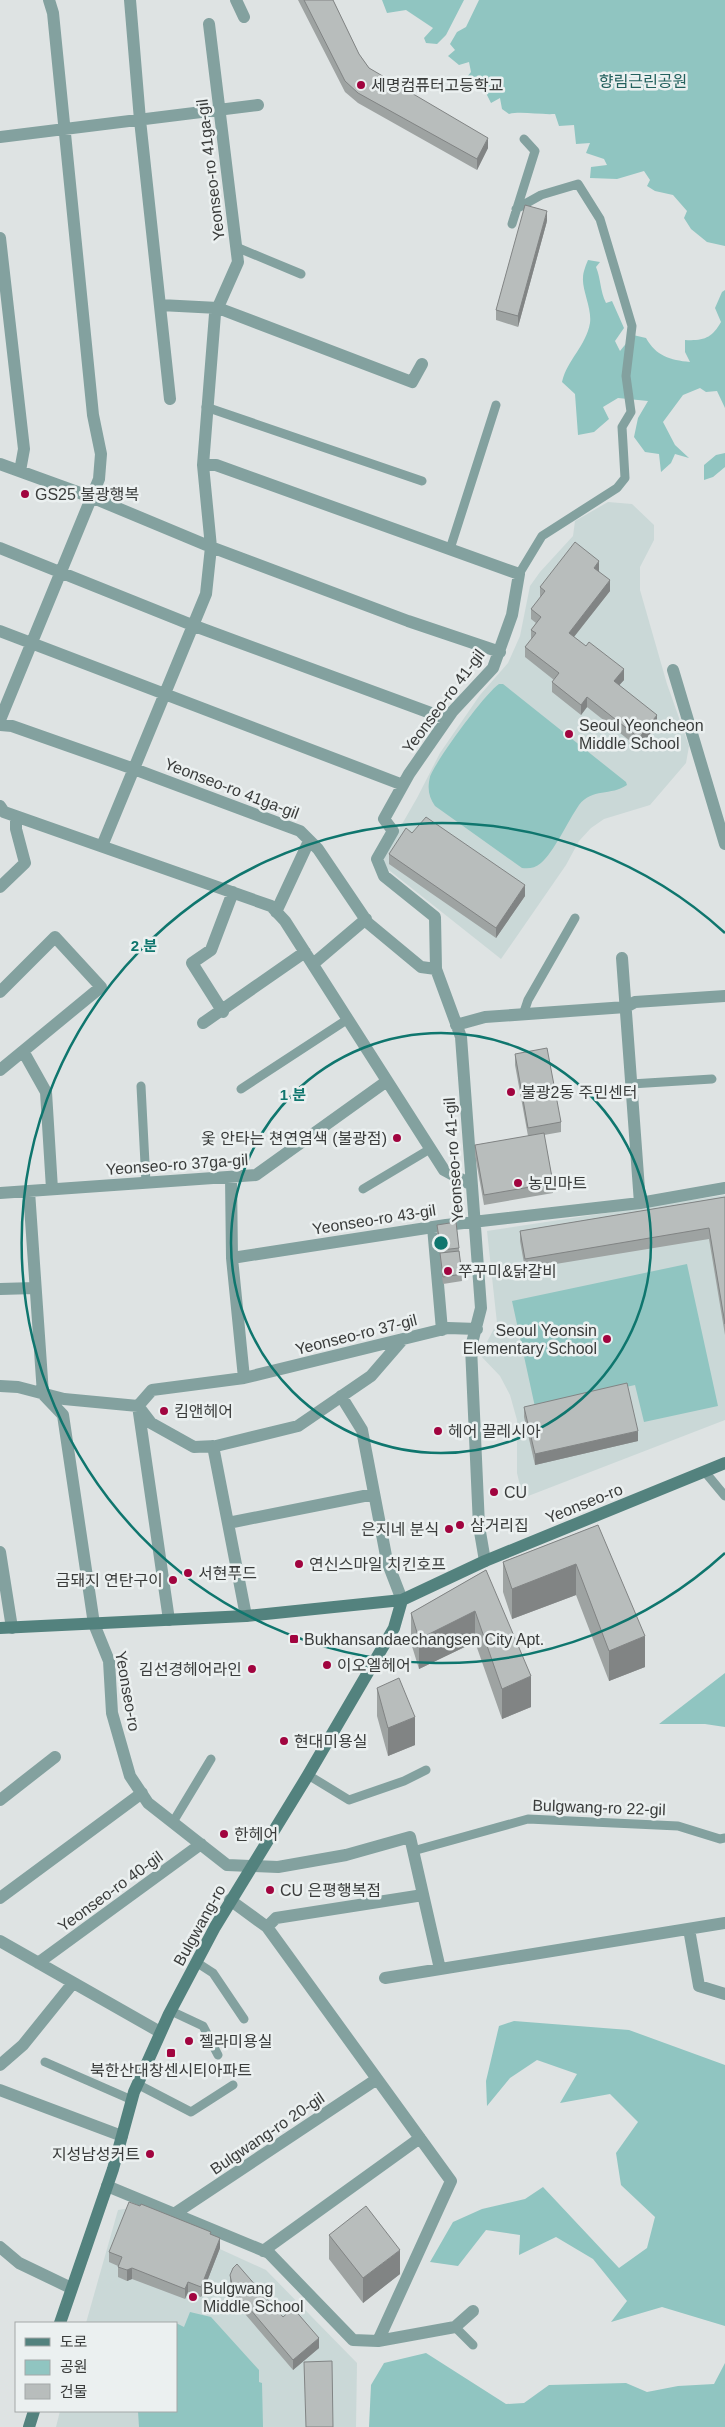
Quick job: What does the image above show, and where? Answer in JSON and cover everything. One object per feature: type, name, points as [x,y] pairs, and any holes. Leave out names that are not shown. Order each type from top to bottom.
[{"type":"main road","name":"Yeonseo-ro","points":[[6,1628],[246,1616],[402,1600],[485,1560],[725,1463]]},
{"type":"main road","name":"Bulgwang-ro","points":[[60,2322],[107,2186],[137,2084],[160,2032],[230,1900],[308,1775],[394,1628],[402,1600]]},
{"type":"main road","points":[[30,2427],[34,2412]]},
{"type":"street","points":[[0,720],[99,479],[101,454],[93,415],[63,129],[53,13],[49,0]]},
{"type":"street","points":[[130,0],[140,120],[170,399]]},
{"type":"street","points":[[236,0],[244,17]]},
{"type":"street","name":"Yeonseo-ro 41ga-gil","points":[[102,846],[206,594],[211,547],[203,466],[206,407],[215,314],[238,262],[210,24]]},
{"type":"street","points":[[0,137],[258,105]]},
{"type":"street","points":[[0,238],[24,450],[20,471]]},
{"type":"street","points":[[160,305],[218,308],[412,382],[422,364]]},
{"type":"street","name":"Yeonseo-ro 41-gil","points":[[0,464],[92,497],[211,547],[408,621],[500,652]]},
{"type":"street","points":[[203,466],[216,465],[519,574]]},
{"type":"street","points":[[0,548],[192,626],[447,719]]},
{"type":"street","name":"Yeonseo-ro 41-gil","points":[[485,1560],[479,1526],[471,1348],[481,1308],[460,1037],[436,969],[435,918],[384,876],[377,859],[393,831],[384,819],[403,785],[447,719],[493,668],[512,615],[519,574]]},
{"type":"street","points":[[0,631],[403,785]]},
{"type":"street","points":[[673,670],[725,844]]},
{"type":"street","name":"Yeonseo-ro 41ga-gil","points":[[0,725],[12,726],[134,769],[300,831],[318,850],[366,919],[421,967],[436,969]]},
{"type":"street","points":[[0,806],[4,812],[271,906],[313,964],[444,1170],[470,1184]]},
{"type":"street","points":[[0,887],[5,875],[25,863],[16,829],[16,816]]},
{"type":"street","points":[[276,912],[309,841]]},
{"type":"street","points":[[223,1012],[192,963],[211,950],[233,892]]},
{"type":"street","points":[[313,964],[366,919]]},
{"type":"street","points":[[0,992],[55,937],[101,987],[0,1070]]},
{"type":"street","points":[[203,1023],[223,1012],[305,952]]},
{"type":"street","points":[[622,958],[640,1204]]},
{"type":"street","points":[[456,1025],[484,1017],[626,1007],[635,1002],[725,996]]},
{"type":"street","points":[[22,1051],[46,1092],[52,1189]]},
{"type":"street","name":"Yeonseo-ro 37ga-gil","points":[[0,1193],[256,1175],[387,1081]]},
{"type":"street","points":[[231,1177],[232,1258],[244,1378]]},
{"type":"street","name":"Yeonseo-ro 43-gil","points":[[232,1258],[433,1227],[640,1204],[725,1188]]},
{"type":"street","points":[[29,1191],[43,1394]]},
{"type":"street","points":[[433,1227],[442,1330]]},
{"type":"street","points":[[0,1289],[35,1288]]},
{"type":"street","name":"Yeonseo-ro 37-gil","points":[[138,1406],[152,1390],[244,1378],[442,1330],[477,1329]]},
{"type":"street","points":[[0,1386],[18,1388],[64,1399],[138,1406],[151,1423],[194,1447],[213,1446],[298,1426],[371,1376],[403,1339]]},
{"type":"street","name":"Yeonseo-ro","points":[[43,1394],[63,1415],[94,1624],[109,1660],[112,1713],[130,1776],[148,1803],[227,1865],[250,1867]]},
{"type":"street","points":[[341,1396],[362,1430],[387,1561],[402,1600]]},
{"type":"street","points":[[138,1406],[169,1620]]},
{"type":"street","points":[[213,1446],[246,1616]]},
{"type":"street","points":[[228,1523],[374,1494]]},
{"type":"street","name":"Yeonseo-ro","points":[[0,1552],[6,1628]]},
{"type":"street","points":[[0,1800],[55,1757]]},
{"type":"street","points":[[0,1898],[142,1793]]},
{"type":"street","points":[[250,1867],[278,1867],[346,1855],[410,1837],[440,1969]]},
{"type":"street","name":"Yeonseo-ro 40-gil","points":[[38,1963],[201,1844]]},
{"type":"street","points":[[268,1927],[276,1918],[423,1895]]},
{"type":"street","points":[[230,1900],[268,1927],[451,2181],[378,2341]]},
{"type":"street","points":[[385,1978],[725,1923]]},
{"type":"street","points":[[689,1929],[699,1986],[725,1994]]},
{"type":"street","points":[[0,1941],[160,2032]]},
{"type":"street","points":[[0,2065],[24,2046],[72,1983]]},
{"type":"street","name":"Bulgwang-ro 20-gil","points":[[174,2214],[378,2079]]},
{"type":"street","points":[[0,2090],[122,2136]]},
{"type":"street","points":[[263,2251],[420,2138]]},
{"type":"street","points":[[107,2186],[269,2253],[353,2340],[378,2341],[455,2327],[474,2311]]},
{"type":"street","points":[[0,2247],[19,2263],[71,2288]]},
{"type":"lane","points":[[512,224],[535,151],[524,139]]},
{"type":"lane","name":"Yeonseo-ro 41-gil","points":[[516,209],[541,195],[578,184],[600,219],[632,326],[626,376],[631,412],[622,427],[626,478],[617,488],[542,536],[519,574]]},
{"type":"lane","points":[[236,247],[301,274]]},
{"type":"lane","points":[[450,549],[496,404]]},
{"type":"lane","points":[[206,407],[422,481]]},
{"type":"lane","points":[[523,1015],[528,1000],[575,918]]},
{"type":"lane","points":[[241,1089],[348,1019]]},
{"type":"lane","points":[[631,1084],[712,1079]]},
{"type":"lane","points":[[141,1086],[146,1183]]},
{"type":"lane","points":[[363,1189],[430,1149]]},
{"type":"lane","points":[[705,1472],[725,1496]]},
{"type":"lane","points":[[173,1822],[211,1759]]},
{"type":"lane","points":[[308,1775],[349,1800],[404,1781],[426,1770]]},
{"type":"lane","name":"Bulgwang-ro 22-gil","points":[[413,1851],[528,1819],[678,1826],[720,1839],[725,1838]]},
{"type":"lane","points":[[196,1962],[213,1973],[244,2018]]},
{"type":"lane","points":[[170,2011],[203,2026],[218,2055]]},
{"type":"lane","points":[[45,2062],[132,2100]]},
{"type":"lane","points":[[137,2084],[191,2112],[233,2084]]},
{"type":"lane","points":[[455,2327],[473,2346]]},
{"type":"shaded area","name":"Seoul Yeoncheon Middle School","points":[[608,502],[632,504],[654,525],[654,540],[640,567],[640,590],[667,684],[689,746],[686,763],[650,805],[604,819],[591,828],[579,841],[566,865],[501,959],[385,867],[383,863],[386,852],[440,753],[480,695],[508,663],[520,636],[530,586],[540,572],[573,536],[575,521]]},
{"type":"shaded area","name":"Seoul Yeonsin Elementary School","points":[[725,1195],[725,1420],[523,1498],[517,1473],[517,1420],[510,1395],[500,1376],[480,1355],[497,1323],[487,1231]]},
{"type":"shaded area","name":"Bulgwang Middle School","points":[[130,2208],[266,2270],[357,2363],[356,2427],[56,2427],[60,2412],[178,2412],[178,2322],[86,2322],[118,2210]]},
{"type":"green space","points":[[382,0],[464,0],[446,35],[437,44],[426,43],[424,38],[433,28],[406,10],[387,13]]},
{"type":"green space","name":"향림근린공원","points":[[479,0],[725,0],[725,246],[707,242],[691,229],[684,218],[687,211],[673,195],[655,191],[647,186],[650,180],[644,171],[617,179],[590,178],[591,167],[607,165],[604,159],[586,153],[590,143],[576,144],[574,125],[559,126],[555,114],[509,114],[502,109],[500,98],[491,103],[486,93],[467,77],[471,72],[469,62],[459,65],[448,56],[455,50],[450,44],[457,32],[466,27]]},
{"type":"green space","points":[[588,260],[600,262],[596,267],[604,298],[606,303],[612,301],[624,328],[615,341],[620,351],[633,335],[646,338],[654,349],[664,356],[690,362],[685,352],[685,340],[702,339],[714,332],[721,322],[715,308],[722,292],[725,290],[725,408],[717,391],[706,392],[700,388],[683,395],[663,422],[675,445],[689,458],[675,454],[671,463],[661,472],[659,454],[645,452],[634,437],[638,418],[648,401],[618,398],[603,407],[609,419],[594,432],[578,435],[575,394],[562,382],[564,374],[585,339],[590,323],[590,312],[583,283]]},
{"type":"green space","points":[[725,453],[725,467],[713,477],[704,480],[704,465],[716,455]]},
{"type":"green space","points":[[499,684],[503,684],[626,782],[627,785],[590,796],[584,800],[546,858],[539,865],[530,868],[522,868],[435,806],[429,793],[430,777],[441,758],[483,700]]},
{"type":"green space","points":[[687,1264],[718,1406],[644,1422],[635,1385],[535,1407],[512,1301]]},
{"type":"green space","points":[[725,1673],[725,1727],[705,1724],[659,1724]]},
{"type":"green space","points":[[514,2021],[629,2030],[725,2065],[725,2326],[662,2307],[611,2322],[627,2301],[593,2259],[556,2237],[519,2255],[520,2235],[486,2230],[458,2266],[430,2262],[453,2222],[482,2209],[525,2199],[543,2187],[619,2268],[647,2248],[655,2217],[621,2185],[616,2153],[638,2122],[610,2094],[560,2103],[577,2074],[537,2060],[510,2078],[487,2106],[486,2081],[499,2026]]},
{"type":"green space","points":[[190,2312],[211,2317],[259,2370],[259,2382],[262,2383],[263,2427],[139,2427],[138,2412],[178,2412],[178,2324],[184,2327]]},
{"type":"green space","points":[[426,2353],[506,2404],[524,2403],[549,2385],[626,2383],[647,2392],[678,2386],[714,2384],[725,2363],[725,2427],[369,2427],[371,2385],[384,2363]]},
{"type":"building","name":"세명컴퓨터고등학교","points":[[304,0],[333,0],[359,54],[369,68],[488,138],[477,159],[358,93],[345,81]]},
{"type":"building","points":[[525,205],[547,211],[518,316],[496,310]]},
{"type":"building","points":[[575,542],[599,561],[594,568],[610,580],[569,633],[586,646],[589,642],[624,669],[614,681],[657,715],[639,738],[587,697],[581,705],[552,682],[559,673],[525,647],[536,633],[531,630],[541,617],[531,609],[545,591],[540,587]]},
{"type":"building","points":[[426,817],[525,885],[496,928],[389,854],[406,828],[412,833]]},
{"type":"building","points":[[547,1048],[561,1122],[528,1128],[515,1054]]},
{"type":"building","points":[[544,1133],[553,1183],[484,1195],[475,1145]]},
{"type":"building","points":[[725,1197],[725,1324],[709,1228],[525,1259],[520,1231]]},
{"type":"building","points":[[456,1222],[459,1248],[441,1250],[437,1225]]},
{"type":"building","points":[[459,1251],[462,1274],[443,1277],[440,1253]]},
{"type":"building","points":[[627,1383],[638,1431],[535,1454],[524,1407]]},
{"type":"building","points":[[598,1525],[645,1636],[609,1651],[576,1564],[512,1589],[503,1562]]},
{"type":"building","points":[[486,1570],[531,1676],[502,1689],[475,1611],[419,1639],[411,1613]]},
{"type":"building","points":[[399,1678],[415,1717],[388,1728],[377,1688]]},
{"type":"building","points":[[129,2202],[140,2206],[141,2204],[211,2232],[210,2234],[220,2238],[201,2287],[188,2282],[185,2289],[132,2268],[127,2270],[118,2267],[122,2257],[109,2252]]},
{"type":"building","points":[[366,2206],[400,2250],[363,2278],[329,2235]]},
{"type":"building","points":[[237,2264],[283,2317],[293,2308],[319,2338],[293,2360],[233,2289],[230,2275]]},
{"type":"building","points":[[332,2361],[333,2427],[306,2427],[304,2362]]},
{"type":"place","name":"세명컴퓨터고등학교","points":[[361,85]]},
{"type":"place","name":"GS25 불광행복","points":[[25,494]]},
{"type":"place","name":"Seoul Yeoncheon Middle School","points":[[569,734]]},
{"type":"place","name":"불광2동 주민센터","points":[[511,1092]]},
{"type":"place","name":"옻 안타는 쳔연염색 (불광점)","points":[[397,1138]]},
{"type":"place","name":"농민마트","points":[[518,1183]]},
{"type":"place","name":"쭈꾸미&닭갈비","points":[[448,1271]]},
{"type":"place","name":"Seoul Yeonsin Elementary School","points":[[607,1339]]},
{"type":"place","name":"킴앤헤어","points":[[164,1411]]},
{"type":"place","name":"헤어 끌레시아","points":[[438,1431]]},
{"type":"place","name":"CU","points":[[494,1492]]},
{"type":"place","name":"삼거리집","points":[[460,1525]]},
{"type":"place","name":"은지네 분식","points":[[449,1529]]},
{"type":"place","name":"연신스마일 치킨호프","points":[[299,1564]]},
{"type":"place","name":"서현푸드","points":[[188,1573]]},
{"type":"place","name":"금돼지 연탄구이","points":[[173,1580]]},
{"type":"place","name":"Bukhansandaechangsen City Apt.","points":[[294,1639]]},
{"type":"place","name":"이오엘헤어","points":[[327,1665]]},
{"type":"place","name":"김선경헤어라인","points":[[252,1669]]},
{"type":"place","name":"현대미용실","points":[[284,1741]]},
{"type":"place","name":"한헤어","points":[[224,1834]]},
{"type":"place","name":"CU 은평행복점","points":[[270,1890]]},
{"type":"place","name":"젤라미용실","points":[[189,2041]]},
{"type":"place","name":"북한산대창센시티아파트","points":[[171,2053]]},
{"type":"place","name":"지성남성커트","points":[[150,2154]]},
{"type":"place","name":"Bulgwang Middle School","points":[[193,2297]]}]
